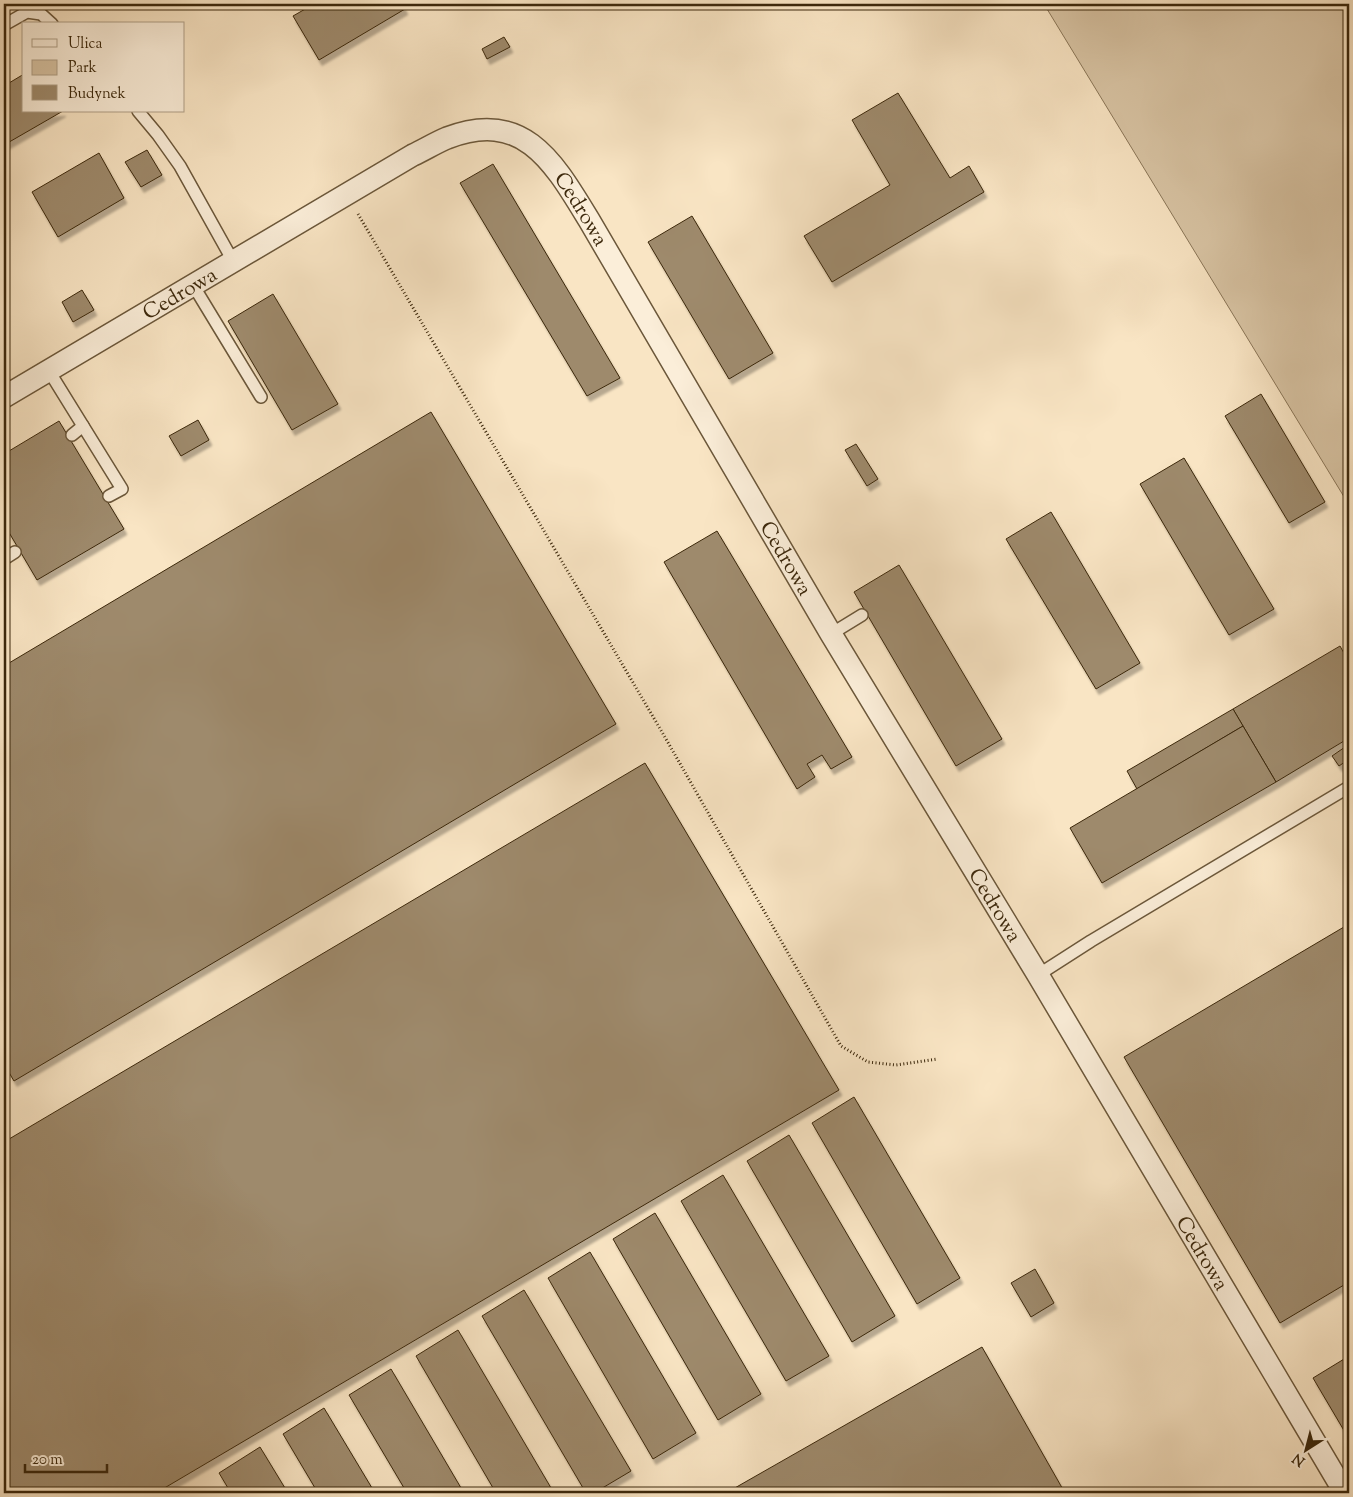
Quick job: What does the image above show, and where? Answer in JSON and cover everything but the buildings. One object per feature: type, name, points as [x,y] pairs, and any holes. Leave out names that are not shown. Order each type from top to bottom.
[{"type":"street","name":"Cedrowa","points":[[4,397],[346,194],[413,155],[447,139],[469,132],[486,130],[510,133],[528,142],[542,153],[555,168],[589,220],[831,634],[1038,974],[1345,1493]]},
{"type":"lane","points":[[4,25],[27,12],[41,14],[50,22]]},
{"type":"lane","points":[[139,112],[180,166],[233,261]]},
{"type":"lane","points":[[193,285],[236,348],[261,396]]},
{"type":"lane","points":[[48,371],[122,489],[109,496]]},
{"type":"lane","points":[[72,435],[84,426]]},
{"type":"lane","points":[[4,559],[15,552]]},
{"type":"lane","points":[[831,634],[862,615]]},
{"type":"lane","points":[[1038,974],[1349,787]]},
{"type":"path","points":[[346,194],[657,724],[841,1046],[868,1062],[896,1065],[938,1059]]},
{"type":"green space","points":[[1044,4],[1349,4],[1349,505]]}]
